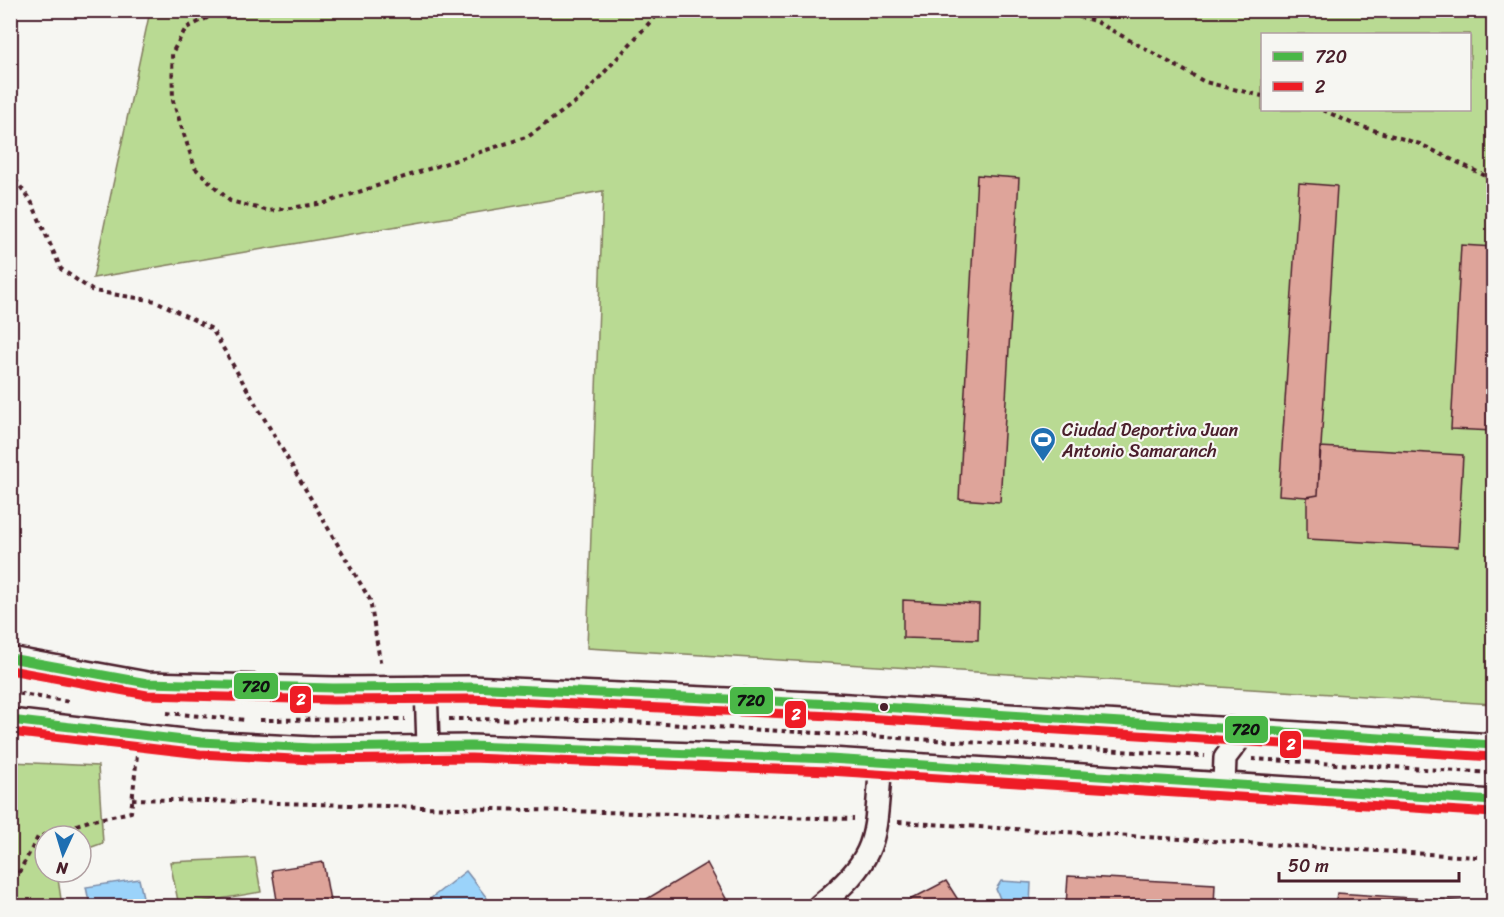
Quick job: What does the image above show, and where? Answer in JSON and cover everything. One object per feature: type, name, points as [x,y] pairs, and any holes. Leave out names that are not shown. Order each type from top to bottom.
[{"type":"street","points":[[10,658],[147,683],[483,687],[833,704],[1494,745]]},
{"type":"street","points":[[426,687],[428,746]]},
{"type":"street","points":[[10,720],[139,737],[312,748],[428,746],[881,762],[1494,801]]},
{"type":"street","points":[[1224,784],[1225,758],[1247,729]]},
{"type":"street","points":[[819,906],[849,882],[864,862],[874,839],[881,762]]},
{"type":"path","points":[[224,10],[186,28],[172,53],[173,101],[195,168],[230,201],[269,211],[325,203],[530,136],[581,98],[661,10]]},
{"type":"path","points":[[1053,10],[1095,21],[1205,82],[1261,96]]},
{"type":"path","points":[[1325,111],[1353,124],[1420,144],[1494,180]]},
{"type":"path","points":[[10,172],[32,203],[61,268],[93,291],[156,301],[212,329],[370,600],[384,687]]},
{"type":"path","points":[[10,889],[38,837],[89,821],[131,812],[139,737]]},
{"type":"path","points":[[132,799],[783,815],[1477,857]]},
{"type":"green space","name":"Ciudad Deportiva Juan Antonio Samaranch","points":[[150,11],[1493,11],[1493,704],[587,648],[603,191],[93,278]]},
{"type":"green space","points":[[11,762],[98,766],[103,843],[93,847],[93,824],[33,824],[33,884],[59,884],[62,906],[11,906]]},
{"type":"green space","points":[[255,858],[261,892],[179,906],[170,862]]},
{"type":"water","points":[[466,871],[487,898],[476,906],[421,906]]},
{"type":"water","points":[[139,879],[145,906],[90,906],[86,887]]},
{"type":"water","points":[[1001,881],[1031,883],[1030,906],[1003,906],[996,889]]},
{"type":"building","points":[[977,175],[1019,178],[1000,502],[959,499]]},
{"type":"building","points":[[1299,183],[1337,186],[1318,495],[1307,497],[1279,495]]},
{"type":"building","points":[[1461,245],[1494,247],[1494,431],[1451,429]]},
{"type":"building","points":[[1320,447],[1463,455],[1458,547],[1307,539],[1307,497],[1318,495]]},
{"type":"building","points":[[903,600],[979,604],[978,640],[903,638]]},
{"type":"building","points":[[323,862],[331,906],[278,906],[272,870]]},
{"type":"building","points":[[707,863],[730,906],[635,906]]},
{"type":"building","points":[[1068,876],[1215,884],[1214,906],[1066,906]]},
{"type":"building","points":[[946,881],[962,906],[900,905]]},
{"type":"building","points":[[1337,893],[1484,903],[1484,906],[1335,906]]},
{"type":"transit line","name":"720","points":[[10,658],[147,683],[333,688],[471,687],[833,704],[1494,745]]},
{"type":"transit line","name":"2","points":[[10,670],[147,695],[333,700],[471,699],[832,716],[1493,757]]},
{"type":"transit line","name":"720","points":[[10,720],[201,742],[312,748],[471,746],[830,759],[1494,801]]},
{"type":"transit line","name":"2","points":[[10,732],[200,754],[312,760],[471,758],[829,771],[1493,813]]},
{"type":"place","name":"Ciudad Deportiva Juan Antonio Samaranch","points":[[1043,463]]}]
